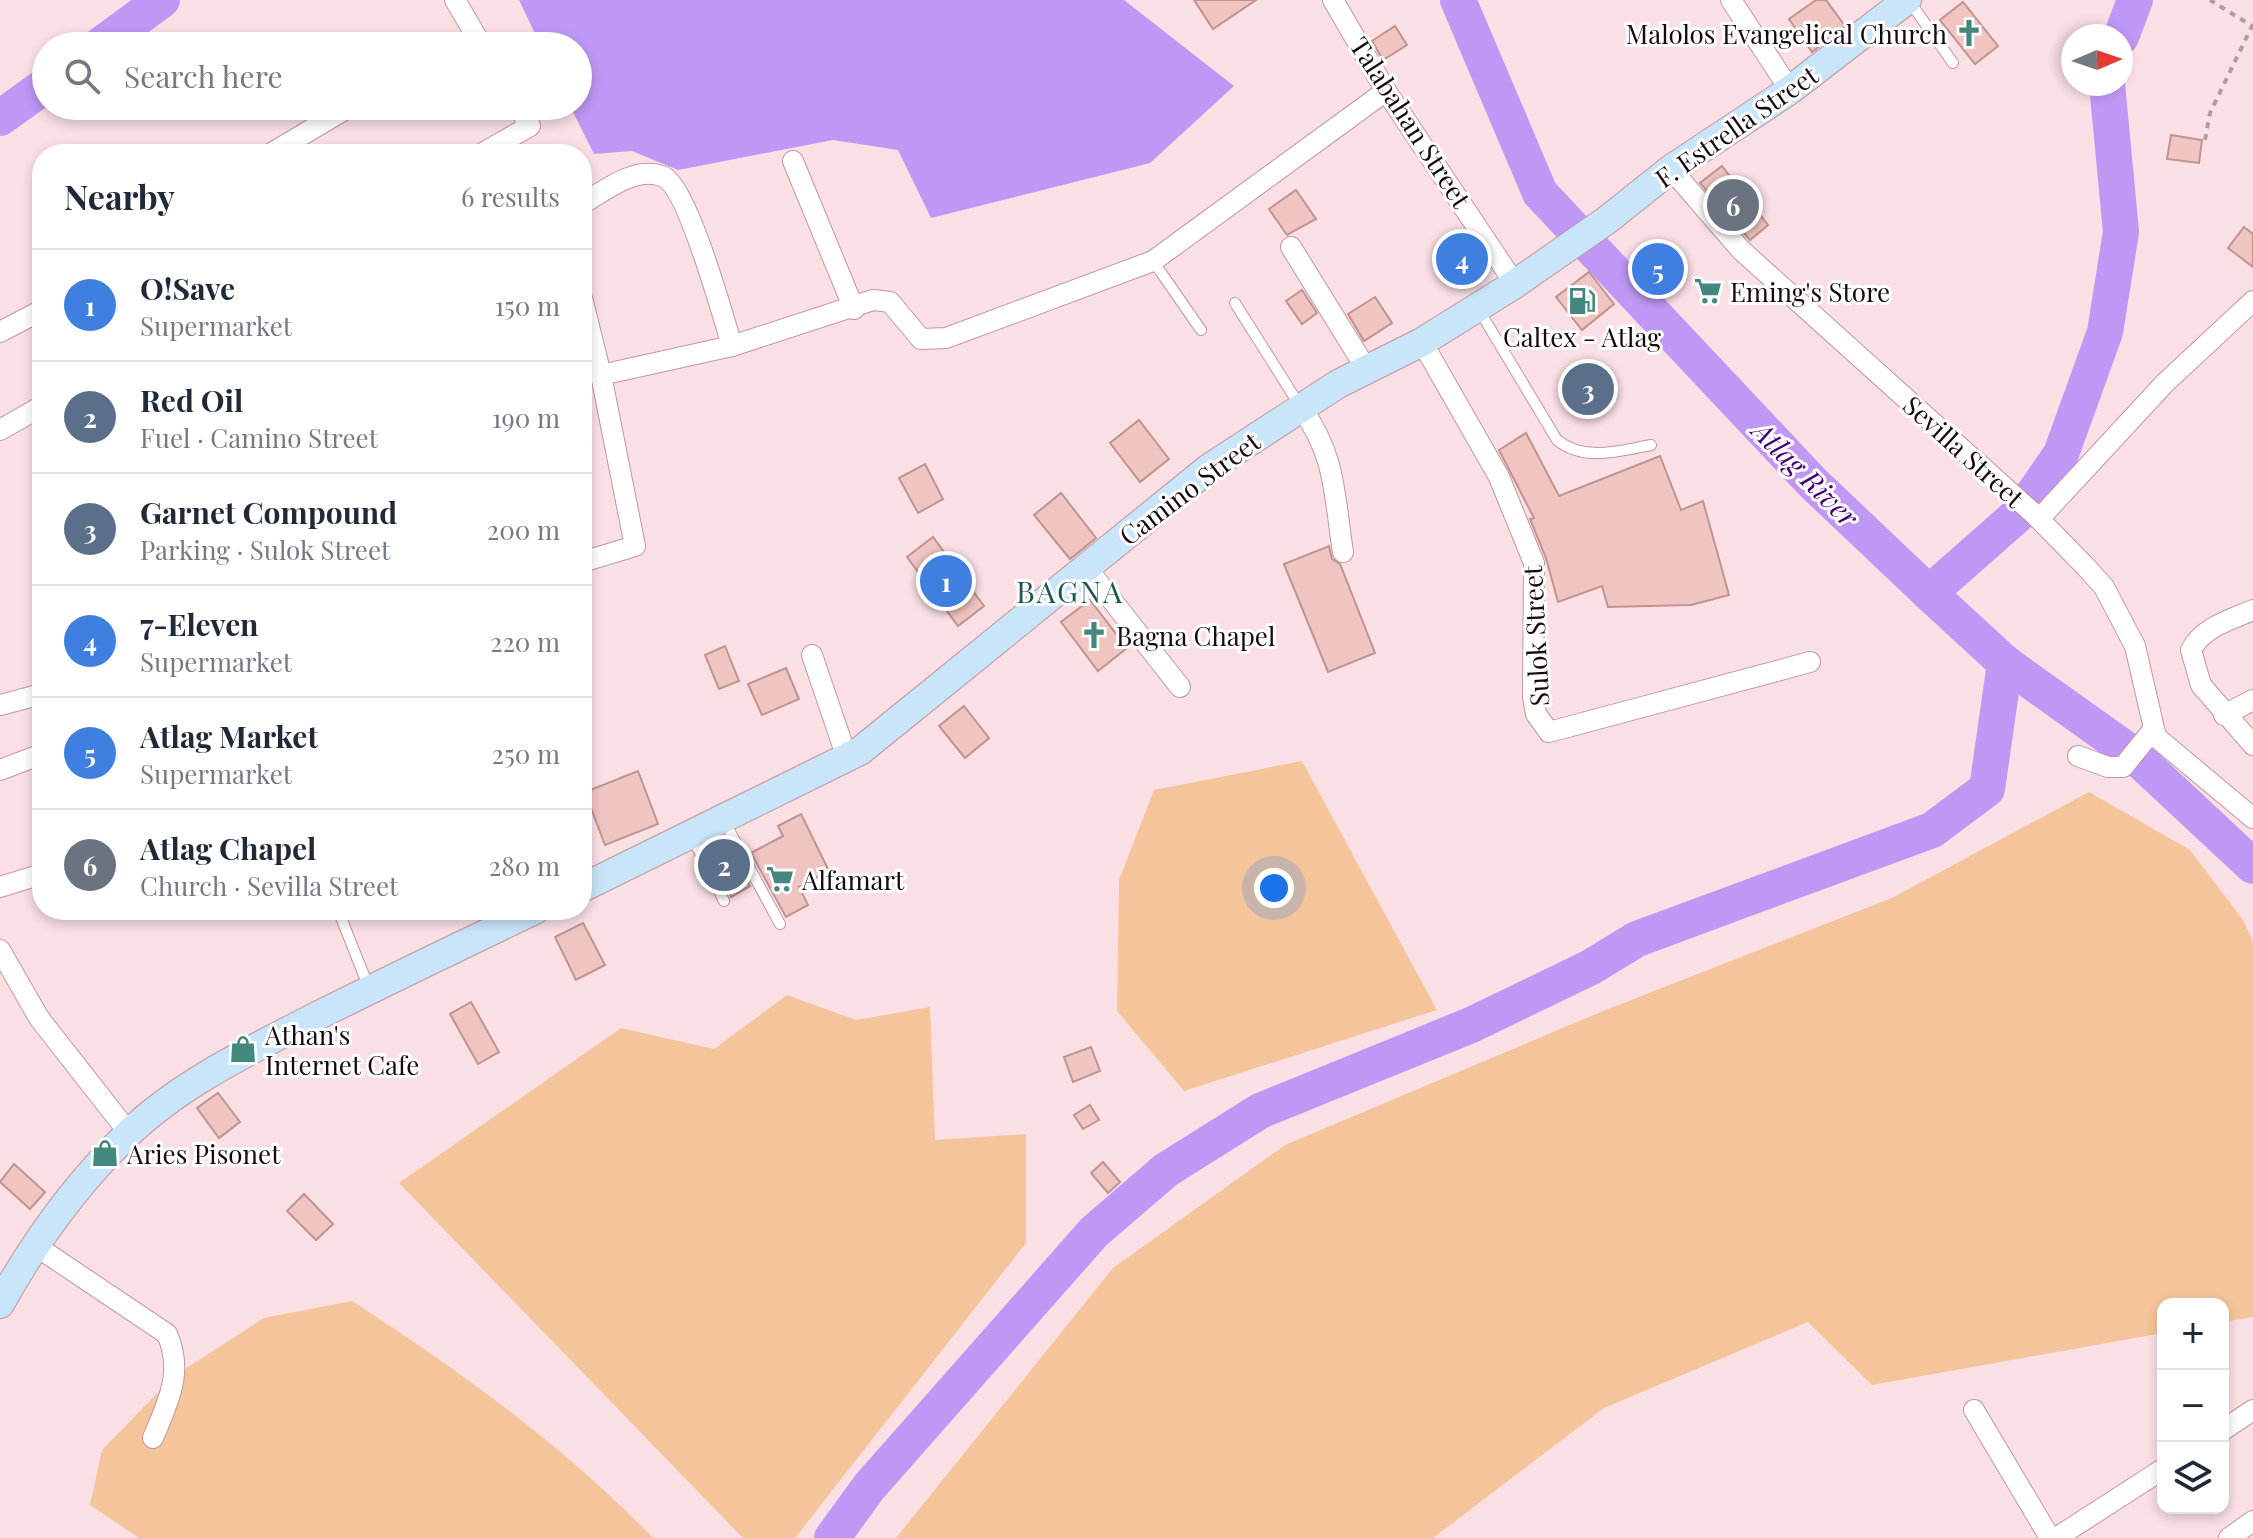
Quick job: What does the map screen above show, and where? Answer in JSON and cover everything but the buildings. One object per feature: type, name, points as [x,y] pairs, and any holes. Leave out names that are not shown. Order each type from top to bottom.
[{"type":"main road","name":"F. Estrella Street","points":[[1563,251],[1671,169],[1790,90],[1908,0]]},
{"type":"main road","name":"Camino Street","points":[[592,883],[860,751],[1209,468],[1301,408],[1478,308],[1563,251]]},
{"type":"main road","points":[[0,1304],[33,1244],[76,1189],[129,1133],[188,1088],[264,1044],[514,920]]},
{"type":"street","points":[[455,0],[468,32]]},
{"type":"street","name":"Talabahan Street","points":[[1333,0],[1386,91],[1515,284]]},
{"type":"street","points":[[1731,0],[1790,90]]},
{"type":"street","points":[[601,375],[732,346],[854,309],[873,300],[890,302],[921,339],[946,338],[1153,261],[1386,91]]},
{"type":"street","points":[[287,144],[327,120]]},
{"type":"street","points":[[498,144],[530,126],[526,120]]},
{"type":"street","points":[[793,161],[854,309]]},
{"type":"street","name":"Sevilla Street","points":[[1671,169],[1741,250],[2030,511],[2253,301]]},
{"type":"street","points":[[592,198],[641,174],[660,174],[670,180],[690,218],[732,346]]},
{"type":"street","points":[[1291,247],[1367,370]]},
{"type":"street","points":[[0,332],[32,315]]},
{"type":"street","points":[[592,339],[635,546],[592,559]]},
{"type":"street","name":"Sulok Street","points":[[1422,342],[1499,477],[1534,563],[1533,697],[1536,714],[1549,732],[1810,662]]},
{"type":"street","points":[[1301,408],[1320,433],[1328,451],[1343,552]]},
{"type":"street","points":[[0,430],[32,412]]},
{"type":"street","points":[[2030,511],[2104,587],[2125,621],[2135,646],[2149,733],[2253,818]]},
{"type":"street","points":[[1086,567],[1180,687]]},
{"type":"street","points":[[2253,610],[2209,630],[2197,638],[2191,650],[2191,660],[2201,685],[2253,745]]},
{"type":"street","points":[[812,655],[847,758]]},
{"type":"street","points":[[0,705],[32,697]]},
{"type":"street","points":[[2224,715],[2253,700]]},
{"type":"street","points":[[2078,756],[2108,767],[2127,764],[2149,733]]},
{"type":"street","points":[[0,770],[32,758]]},
{"type":"street","points":[[0,887],[32,877]]},
{"type":"street","points":[[0,950],[39,1018],[129,1133]]},
{"type":"street","points":[[33,1244],[167,1334],[175,1351],[175,1383],[153,1438]]},
{"type":"street","points":[[1974,1410],[2050,1538]]},
{"type":"street","points":[[2229,1426],[2253,1410]]},
{"type":"street","points":[[2056,1538],[2157,1473]]},
{"type":"street","points":[[2229,1538],[2253,1521]]},
{"type":"lane","points":[[1908,0],[1953,63]]},
{"type":"lane","points":[[1153,261],[1201,330]]},
{"type":"lane","points":[[1235,303],[1301,408]]},
{"type":"lane","points":[[1478,308],[1557,440],[1567,449],[1577,454],[1651,445]]},
{"type":"lane","points":[[723,820],[780,924]]},
{"type":"lane","points":[[691,836],[724,901]]},
{"type":"lane","points":[[342,920],[370,990]]},
{"type":"path","points":[[2205,140],[2210,113],[2252,26],[2210,0]]},
{"type":"shaded area","points":[[519,0],[1124,0],[1234,86],[1150,163],[931,218],[898,150],[833,140],[678,170],[632,151],[594,154],[592,144],[589,144],[577,120],[592,120],[592,32],[534,32]]},
{"type":"shaded area","points":[[1302,761],[1437,1010],[1184,1091],[1117,1011],[1119,880],[1154,790]]},
{"type":"shaded area","points":[[2089,792],[2190,850],[2243,920],[2253,941],[2253,1317],[2229,1321],[2229,1298],[2157,1298],[2157,1334],[1872,1385],[1808,1322],[1604,1408],[1433,1538],[896,1538],[1113,1268],[1285,1145],[1603,1011],[1892,898]]},
{"type":"shaded area","points":[[787,995],[856,1020],[930,1007],[935,1140],[1026,1134],[1026,1243],[795,1538],[743,1538],[399,1183],[621,1028],[714,1049]]},
{"type":"shaded area","points":[[352,1301],[432,1354],[509,1411],[583,1472],[653,1538],[139,1538],[90,1505],[102,1450],[174,1376],[264,1318]]},
{"type":"waterway","points":[[118,32],[162,0]]},
{"type":"waterway","name":"Atlag River","points":[[1458,0],[1540,193],[1812,482],[1929,593],[2005,663],[2134,755],[2253,866]]},
{"type":"waterway","points":[[2126,24],[2135,0]]},
{"type":"waterway","points":[[0,118],[32,95]]},
{"type":"waterway","points":[[1929,593],[2021,512],[2061,454],[2105,332],[2121,232],[2108,96]]},
{"type":"waterway","points":[[832,1538],[869,1487],[1094,1232],[1166,1170],[1260,1111],[1471,1025],[1591,967],[1637,939],[1932,830],[1987,789],[2005,663]]},
{"type":"place","name":"Malolos Evangelical Church","points":[[1969,33]]},
{"type":"place","name":"Atlag Chapel","points":[[1733,205]]},
{"type":"place","name":"7-Eleven","points":[[1462,259]]},
{"type":"place","name":"Atlag Market","points":[[1658,269]]},
{"type":"place","name":"Eming's Store","points":[[1708,291]]},
{"type":"place","name":"Caltex - Atlag","points":[[1582,301]]},
{"type":"place","name":"Garnet Compound","points":[[1588,389]]},
{"type":"place","name":"O!Save","points":[[946,581]]},
{"type":"place","name":"Bagna Chapel","points":[[1094,635]]},
{"type":"place","name":"Red Oil","points":[[724,865]]},
{"type":"place","name":"Alfamart","points":[[780,879]]},
{"type":"place","name":"Athan's Internet Cafe","points":[[243,1049]]},
{"type":"place","name":"Aries Pisonet","points":[[105,1153]]},
{"type":"district","name":"BAGNA","points":[[1070,591]]}]
